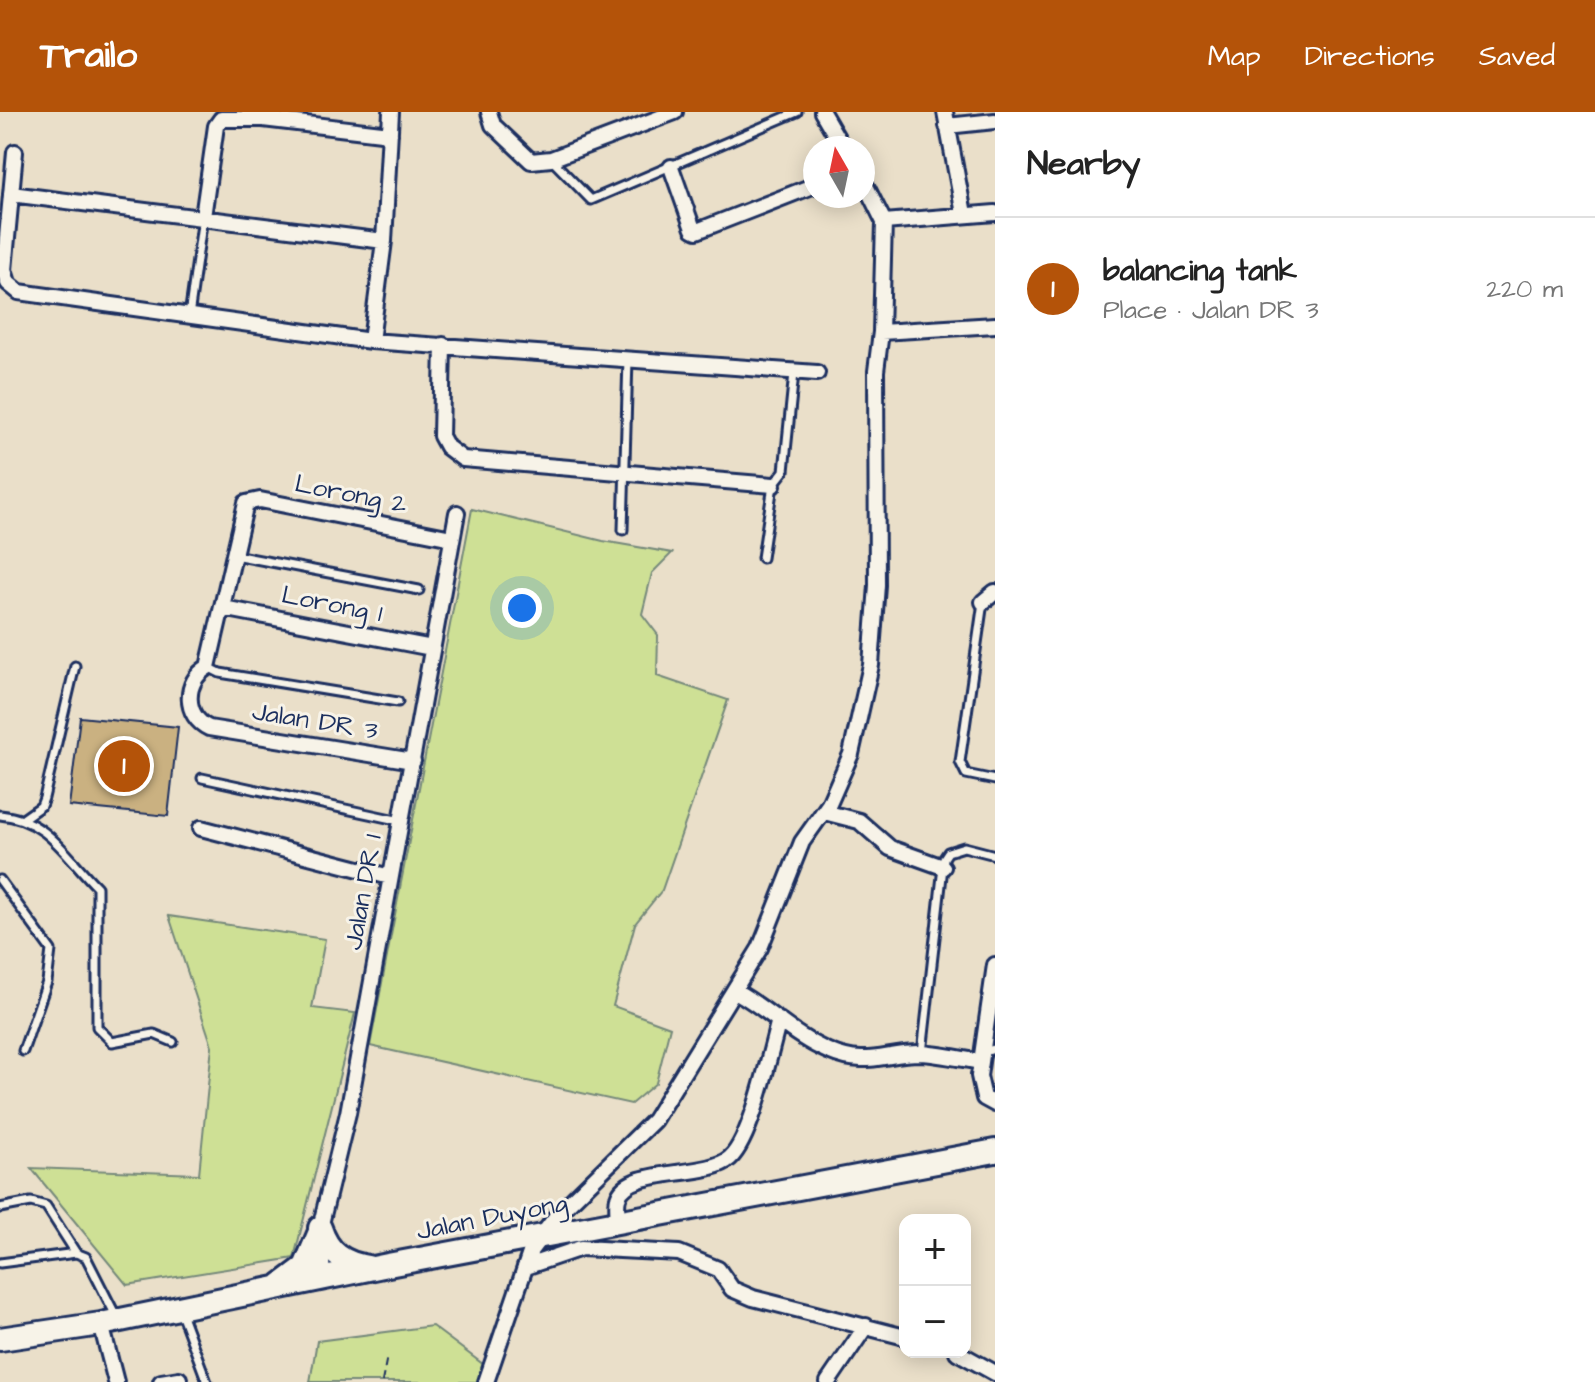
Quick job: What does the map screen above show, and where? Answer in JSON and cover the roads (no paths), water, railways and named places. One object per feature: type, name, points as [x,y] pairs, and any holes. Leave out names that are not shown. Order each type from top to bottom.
[{"type":"main road","name":"Jalan Duyong","points":[[0,1339],[109,1322],[388,1265],[995,1151]]},
{"type":"main road","points":[[320,1231],[340,1258],[367,1267],[388,1265]]},
{"type":"main road","points":[[273,1289],[305,1267],[320,1231]]},
{"type":"street","points":[[371,341],[384,241],[391,112]]},
{"type":"street","points":[[489,112],[493,125],[526,158],[551,159],[675,112]]},
{"type":"street","points":[[822,112],[836,136]]},
{"type":"street","points":[[203,217],[217,122],[233,117],[264,116],[390,134]]},
{"type":"street","points":[[964,214],[946,119],[995,121]]},
{"type":"street","points":[[15,152],[4,270],[8,283],[19,292],[371,341],[817,373]]},
{"type":"street","points":[[671,167],[693,229],[697,231],[803,190]]},
{"type":"street","points":[[11,194],[384,241]]},
{"type":"street","points":[[486,1382],[525,1267],[540,1237],[588,1183],[626,1151],[654,1120],[760,948],[802,842],[842,780],[851,754],[871,665],[877,585],[876,371],[881,332],[884,222],[875,204]]},
{"type":"street","points":[[884,222],[995,213]]},
{"type":"street","points":[[881,332],[995,325]]},
{"type":"street","points":[[443,345],[441,436],[454,455],[625,475],[773,485]]},
{"type":"street","name":"Lorong 2","points":[[234,555],[242,508],[246,503],[260,500],[452,538]]},
{"type":"street","name":"Jalan DR 1","points":[[323,1280],[320,1231],[348,1113],[457,513]]},
{"type":"street","points":[[208,667],[234,555]]},
{"type":"street","name":"Lorong 1","points":[[223,608],[432,648]]},
{"type":"street","name":"Jalan DR 3","points":[[208,667],[194,679],[189,702],[197,722],[209,728],[413,761]]},
{"type":"street","points":[[824,812],[859,821],[890,848],[943,867]]},
{"type":"street","points":[[201,828],[390,877]]},
{"type":"street","points":[[995,965],[980,1088],[984,1098],[995,1104]]},
{"type":"street","points":[[735,991],[763,1006],[779,1020],[828,1051],[853,1059],[883,1060],[922,1053],[986,1054]]},
{"type":"street","points":[[618,1222],[618,1197],[626,1186],[640,1180],[708,1168],[730,1158],[746,1133],[779,1020]]},
{"type":"street","points":[[525,1267],[581,1248],[679,1253],[718,1269],[732,1289],[753,1298],[899,1335]]},
{"type":"street","points":[[109,1322],[116,1382]]},
{"type":"street","points":[[833,1380],[866,1326]]},
{"type":"street","points":[[968,1358],[995,1373]]},
{"type":"street","points":[[161,1382],[179,1379]]},
{"type":"lane","points":[[551,159],[591,200],[797,112]]},
{"type":"lane","points":[[189,316],[203,217]]},
{"type":"lane","points":[[623,530],[628,359]]},
{"type":"lane","points":[[762,558],[773,485],[784,471],[794,370]]},
{"type":"lane","points":[[234,555],[419,590]]},
{"type":"lane","points":[[989,597],[960,762],[966,774],[995,780]]},
{"type":"lane","points":[[24,818],[41,806],[44,798],[75,666]]},
{"type":"lane","points":[[208,667],[220,673],[398,702]]},
{"type":"lane","points":[[202,778],[401,821]]},
{"type":"lane","points":[[0,815],[24,818],[38,824],[97,887],[97,1027],[112,1042],[154,1034],[173,1042]]},
{"type":"lane","points":[[922,1053],[943,867],[948,852],[955,848],[995,855]]},
{"type":"lane","points":[[0,880],[51,950],[47,982],[23,1051]]},
{"type":"lane","points":[[0,1208],[31,1202],[46,1206],[76,1253]]},
{"type":"lane","points":[[0,1263],[76,1253],[86,1257],[97,1271],[109,1322]]},
{"type":"lane","points":[[179,1308],[207,1382]]},
{"type":"place","name":"balancing tank","points":[[124,766]]}]
